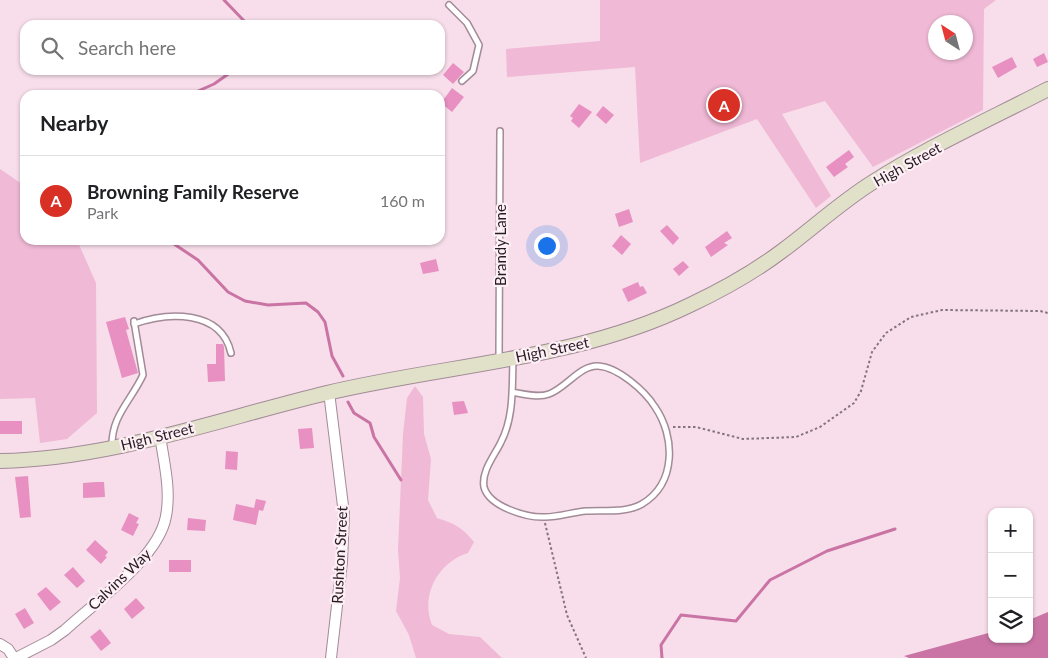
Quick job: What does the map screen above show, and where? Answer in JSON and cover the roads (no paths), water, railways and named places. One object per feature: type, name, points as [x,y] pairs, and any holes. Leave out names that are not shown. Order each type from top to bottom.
[{"type":"street","name":"High Street","points":[[0,461],[53,458],[112,447],[329,392],[506,359],[617,335],[660,319],[719,291],[780,252],[872,182],[1048,89]]},
{"type":"street","name":"Rushton Street","points":[[329,392],[344,514],[342,562],[330,658]]},
{"type":"street","name":"Calvins Way","points":[[0,644],[8,649],[15,658],[65,630],[139,563],[155,543],[162,530],[168,502],[160,436]]},
{"type":"lane","points":[[449,5],[467,23],[479,44],[473,71],[462,81]]},
{"type":"lane","name":"Brandy Lane","points":[[500,131],[506,359],[512,392]]},
{"type":"lane","points":[[112,447],[112,431],[117,417],[143,375],[134,322],[169,314],[198,319],[222,332],[228,342],[231,353]]},
{"type":"lane","points":[[597,366],[615,371],[650,399],[670,437],[669,463],[661,486],[643,503],[633,508],[582,512],[544,518],[505,508],[488,496],[484,487],[486,469],[509,424],[512,392],[548,394],[585,370],[597,366]]},
{"type":"waterway","points":[[224,0],[243,20]]},
{"type":"waterway","points":[[200,90],[227,75]]},
{"type":"waterway","points":[[176,245],[198,260],[228,292],[245,301],[268,305],[306,303],[318,312],[325,322],[332,356],[343,376]]},
{"type":"waterway","points":[[348,402],[354,413],[370,423],[374,437],[401,480]]},
{"type":"waterway","points":[[662,658],[661,645],[681,615],[736,621],[770,580],[827,551],[895,529]]},
{"type":"place","name":"Browning Family Reserve","points":[[724,105]]}]
